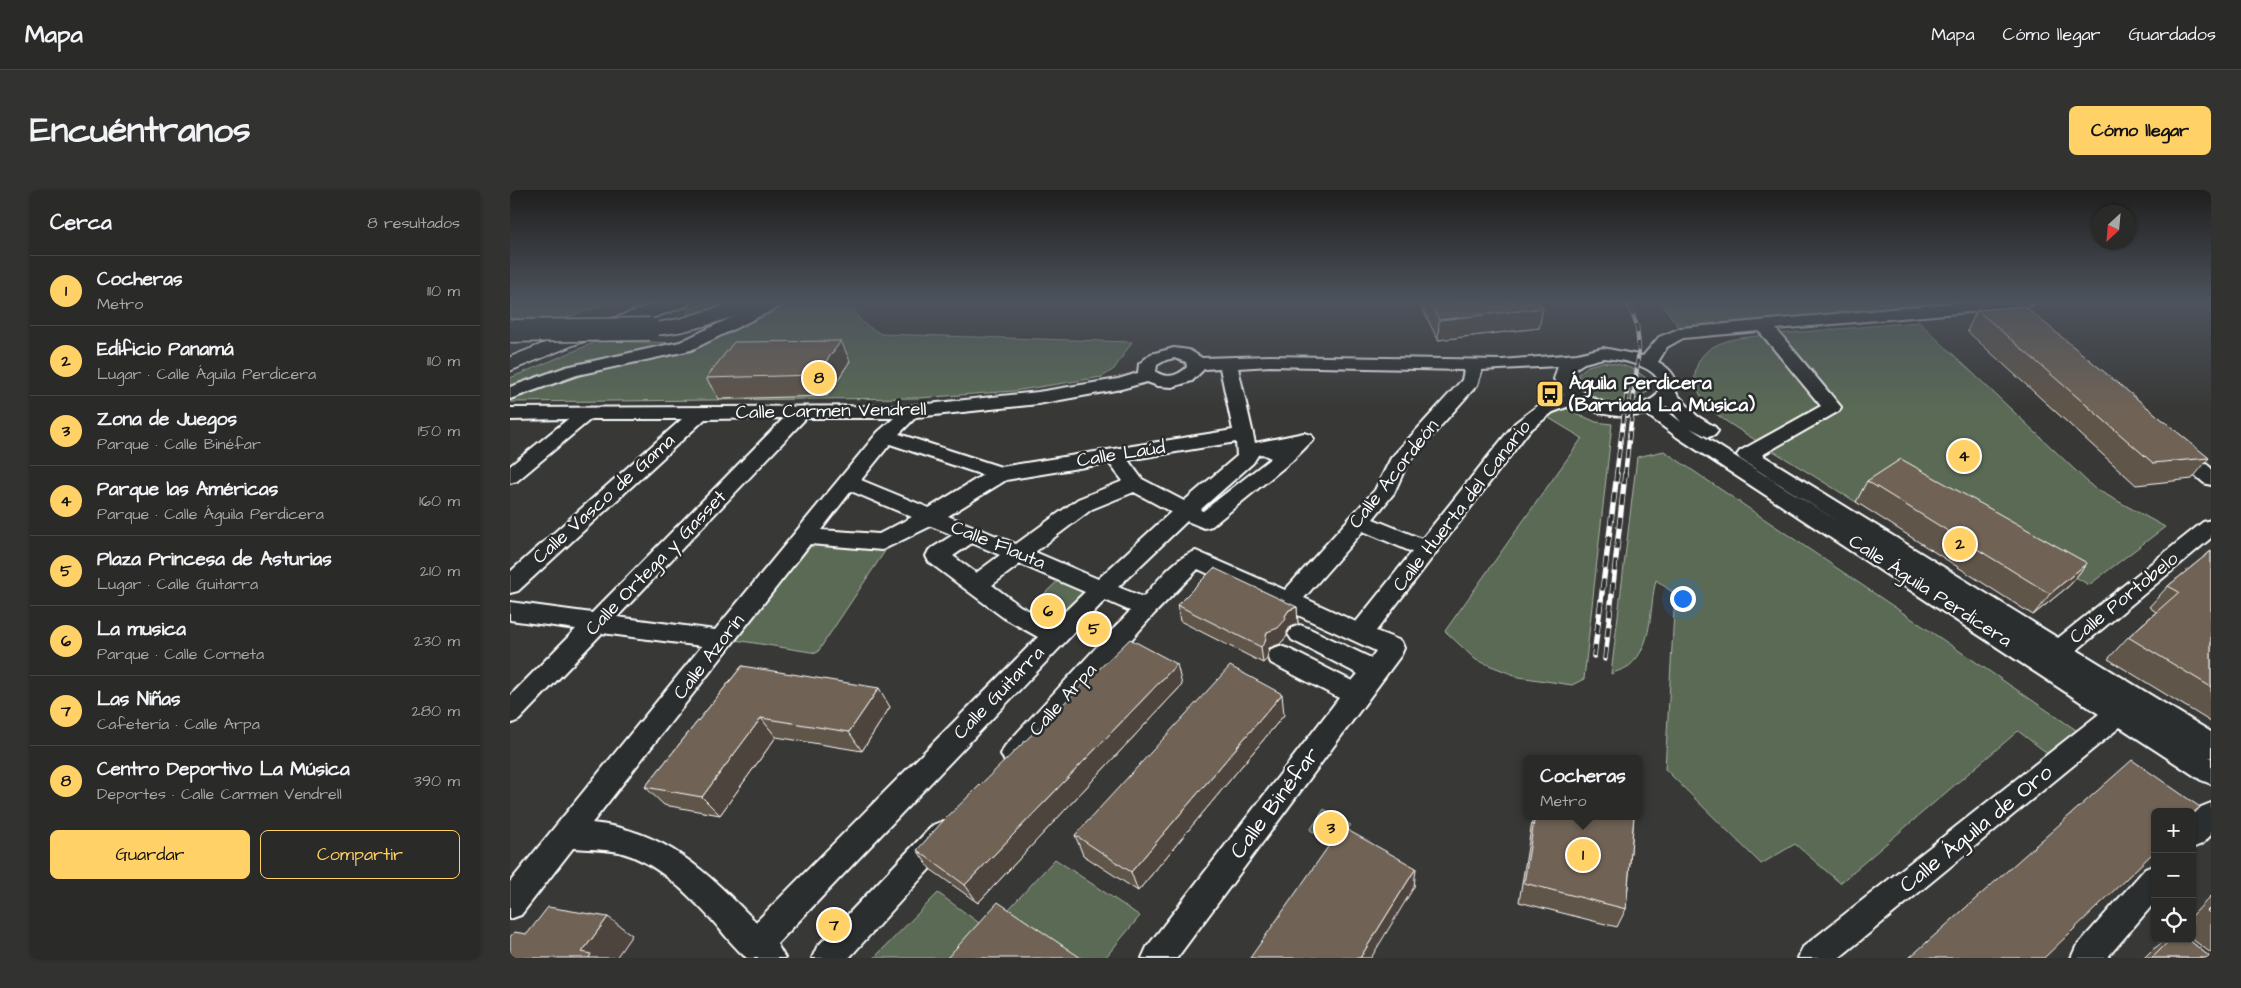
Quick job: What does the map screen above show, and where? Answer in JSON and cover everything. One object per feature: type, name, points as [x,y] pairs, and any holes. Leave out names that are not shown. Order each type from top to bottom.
[{"type":"main road","points":[[510,349],[540,338]]},
{"type":"main road","points":[[510,365],[576,338]]},
{"type":"street","points":[[510,392],[580,369],[685,346],[702,338]]},
{"type":"street","points":[[1648,363],[1656,346],[1666,338]]},
{"type":"street","points":[[1747,455],[1832,407],[1774,338]]},
{"type":"street","points":[[1502,365],[1570,390],[1588,405],[1612,411],[1636,412],[1658,401],[1668,386],[1665,378],[1648,363],[1618,353],[1588,354],[1567,365],[1563,374],[1570,390]]},
{"type":"street","points":[[1166,354],[1182,354],[1194,360],[1196,364],[1193,373],[1180,380],[1163,381],[1149,375],[1146,368],[1158,356],[1166,354]]},
{"type":"street","points":[[1196,364],[1295,361],[1502,365],[1576,359]]},
{"type":"street","points":[[1114,454],[1135,484],[1204,521],[1286,456],[1251,444],[1228,362]]},
{"type":"street","name":"Calle Acordeón","points":[[1288,602],[1387,488],[1398,462],[1471,381],[1474,365]]},
{"type":"street","name":"Calle Carmen Vendrell","points":[[510,414],[910,412],[1047,397],[1121,384],[1149,375]]},
{"type":"street","name":"Calle Huerta del Canario","points":[[1361,633],[1522,427],[1536,414],[1570,390]]},
{"type":"street","name":"Calle Águila Perdicera","points":[[1658,401],[2060,650],[2211,772]]},
{"type":"street","name":"Calle Águila Perdicera","points":[[1658,401],[1684,432],[2126,705],[2211,746]]},
{"type":"street","name":"Calle Ortega y Gasset","points":[[510,713],[801,412]]},
{"type":"street","name":"Calle Azorín","points":[[510,906],[804,536],[886,436],[910,412]]},
{"type":"street","points":[[510,476],[585,414]]},
{"type":"street","name":"Calle Vasco de Gama","points":[[510,585],[699,414]]},
{"type":"street","name":"Calle Laúd","points":[[886,436],[1000,474]]},
{"type":"street","points":[[2166,441],[2211,478]]},
{"type":"street","name":"Calle Laúd","points":[[804,536],[882,542],[930,518],[1000,474],[1114,454],[1251,444]]},
{"type":"street","name":"Calle Guitarra","points":[[762,951],[1055,635],[1183,511],[1246,458],[1251,444]]},
{"type":"street","name":"Calle Flauta","points":[[850,482],[930,518],[1146,608]]},
{"type":"street","points":[[976,585],[1086,504],[1135,484]]},
{"type":"street","points":[[1359,521],[1427,550]]},
{"type":"street","name":"Calle Portobelo","points":[[2060,650],[2211,527]]},
{"type":"street","points":[[970,535],[937,556],[1012,612],[1055,635]]},
{"type":"street","name":"Calle Arpa","points":[[998,773],[1146,608],[1183,569],[1196,559],[1392,648]]},
{"type":"street","points":[[510,611],[722,640]]},
{"type":"street","points":[[1300,634],[1375,671]]},
{"type":"street","name":"Calle Binéfar","points":[[1158,958],[1392,648]]},
{"type":"street","points":[[1280,656],[1356,696]]},
{"type":"street","name":"Calle Águila de Oro","points":[[1814,958],[2097,732],[2126,705]]},
{"type":"street","points":[[828,958],[959,816]]},
{"type":"street","points":[[568,834],[619,840],[655,853],[682,871],[762,951]]},
{"type":"street","points":[[2088,958],[2151,884]]},
{"type":"green space","points":[[708,338],[1001,338],[1132,342],[1114,369],[1102,377],[1014,391],[919,398],[510,402],[510,398],[602,369],[677,352]]},
{"type":"green space","points":[[1769,338],[1822,404],[1758,442],[1729,423],[1713,411],[1703,399],[1697,389],[1695,374],[1698,362],[1704,354],[1722,342],[1733,339]]},
{"type":"green space","points":[[1781,338],[1936,338],[2094,488],[2165,527],[2089,585],[1900,474],[1856,502],[1770,449],[1841,408]]},
{"type":"green space","points":[[598,341],[683,343],[582,364],[510,387],[510,378]]},
{"type":"green space","points":[[1603,362],[1622,365],[1638,372],[1648,380],[1648,391],[1640,397],[1622,403],[1603,400],[1586,391],[1578,384],[1578,374],[1588,366]]},
{"type":"green space","points":[[1558,405],[1596,422],[1612,424],[1584,679],[1572,685],[1519,677],[1476,660],[1445,631],[1582,438],[1544,415]]},
{"type":"green space","points":[[1664,451],[2079,732],[2047,753],[2018,731],[1840,883],[1795,844],[1761,864],[1665,769],[1675,594],[1656,580],[1647,637],[1643,648],[1629,666],[1611,674],[1637,457]]},
{"type":"green space","points":[[814,543],[885,551],[817,653],[729,639]]},
{"type":"green space","points":[[1066,573],[1102,589],[1055,635],[1021,616]]},
{"type":"green space","points":[[1324,809],[1351,825],[1337,846],[1310,830]]},
{"type":"green space","points":[[1055,859],[1140,916],[1105,958],[1076,958],[1008,910]]},
{"type":"green space","points":[[938,893],[982,925],[952,958],[874,958]]},
{"type":"building","points":[[2009,338],[2063,338],[2209,458],[2153,463]]},
{"type":"building","points":[[841,341],[816,375],[706,378],[734,342]]},
{"type":"building","points":[[1901,459],[2087,563],[2050,594],[1867,481]]},
{"type":"building","points":[[2211,551],[2211,687],[2128,637],[2179,592],[2168,586]]},
{"type":"building","points":[[1214,568],[1297,607],[1289,610],[1285,616],[1286,619],[1278,628],[1267,632],[1265,642],[1261,647],[1177,605]]},
{"type":"building","points":[[1130,639],[1177,664],[965,885],[917,850],[943,821]]},
{"type":"building","points":[[742,666],[879,688],[849,732],[761,718],[702,797],[645,787]]},
{"type":"building","points":[[1230,666],[1282,694],[1131,872],[1075,835]]},
{"type":"building","points":[[2132,760],[2200,807],[2196,810],[2196,808],[2151,808],[2151,855],[2044,958],[1909,958]]},
{"type":"building","points":[[1534,820],[1634,820],[1626,909],[1524,883]]},
{"type":"building","points":[[1342,827],[1416,868],[1360,958],[1250,958]]},
{"type":"building","points":[[998,902],[1081,958],[947,958]]},
{"type":"building","points":[[548,907],[608,917],[582,952],[591,954],[589,958],[510,958],[510,937],[514,932],[527,934]]},
{"type":"building","points":[[2167,943],[2193,943],[2211,958],[2152,958]]},
{"type":"railway","points":[[1625,476],[1639,349],[1638,338]]},
{"type":"railway","points":[[1616,476],[1627,391]]},
{"type":"railway","points":[[1594,656],[1617,474]]},
{"type":"railway","points":[[1605,659],[1625,474]]},
{"type":"place","name":"Centro Deportivo La Música","points":[[819,378]]},
{"type":"place","name":"Águila Perdicera (Barriada La Música)","points":[[1550,394]]},
{"type":"place","name":"Parque las Américas","points":[[1964,456]]},
{"type":"place","name":"Edificio Panamá","points":[[1960,544]]},
{"type":"place","name":"La musica","points":[[1048,611]]},
{"type":"place","name":"Plaza Princesa de Asturias","points":[[1094,629]]},
{"type":"place","name":"Zona de Juegos","points":[[1331,828]]},
{"type":"place","name":"Cocheras","points":[[1583,855]]},
{"type":"place","name":"Las Niñas","points":[[834,925]]}]
